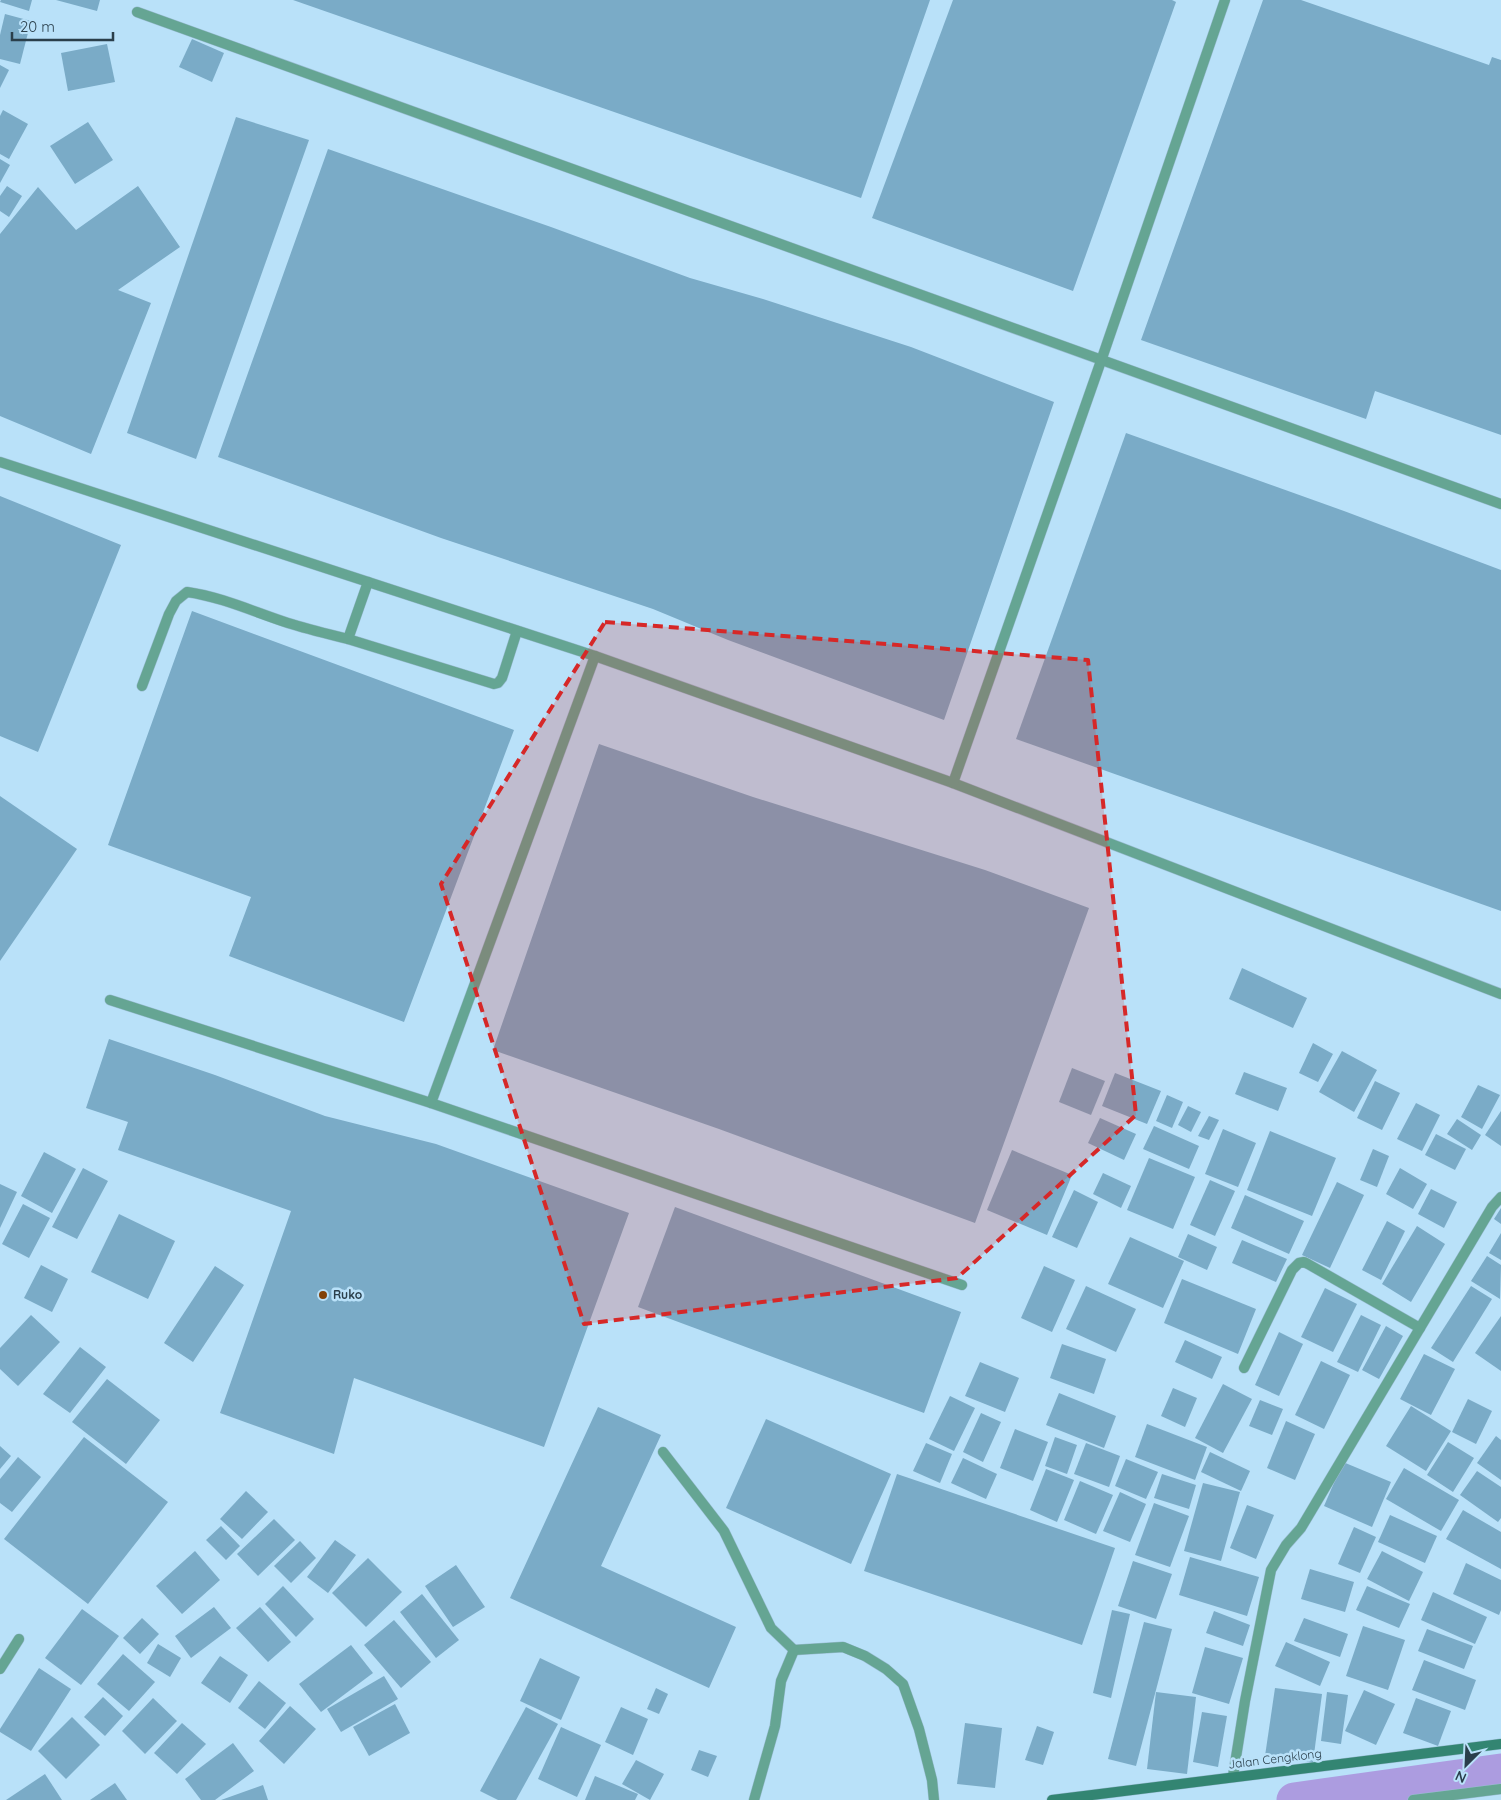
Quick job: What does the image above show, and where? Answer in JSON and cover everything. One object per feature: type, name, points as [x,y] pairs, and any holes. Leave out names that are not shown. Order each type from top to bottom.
[{"type":"main road","name":"Jalan Cengklong","points":[[1052,1800],[1501,1744]]},
{"type":"street","points":[[953,783],[1225,0]]},
{"type":"street","points":[[137,12],[1501,504]]},
{"type":"street","points":[[0,462],[595,656],[953,783],[1501,994]]},
{"type":"street","points":[[348,639],[368,582]]},
{"type":"street","points":[[142,686],[169,614],[176,601],[187,592],[223,600],[289,623],[494,684],[498,683],[502,678],[517,631]]},
{"type":"street","points":[[431,1103],[595,656]]},
{"type":"street","points":[[110,1000],[431,1103],[962,1285]]},
{"type":"street","points":[[1233,1776],[1245,1702],[1271,1570],[1286,1545],[1301,1528],[1492,1207],[1501,1197]]},
{"type":"street","points":[[1244,1368],[1292,1270],[1299,1263],[1304,1262],[1308,1264],[1420,1328]]},
{"type":"street","points":[[664,1452],[724,1531],[771,1628],[794,1650],[843,1647],[872,1660],[903,1684],[920,1729],[932,1780],[934,1800]]},
{"type":"street","points":[[0,1669],[19,1638]]},
{"type":"street","points":[[754,1800],[775,1726],[780,1681],[794,1650]]},
{"type":"street","points":[[1413,1800],[1501,1789]]},
{"type":"highlighted area","points":[[605,622],[1088,660],[1136,1115],[957,1278],[584,1324],[441,884]]},
{"type":"building","points":[[1,0],[32,0],[29,11],[0,2]]},
{"type":"building","points":[[56,0],[100,0],[97,11]]},
{"type":"building","points":[[293,0],[930,0],[861,198]]},
{"type":"building","points":[[953,0],[1172,0],[1176,2],[1073,291],[872,218]]},
{"type":"building","points":[[1263,0],[1301,0],[1489,65],[1492,57],[1501,60],[1501,435],[1375,391],[1366,419],[1141,340]]},
{"type":"building","points":[[5,14],[31,21],[20,64],[0,59],[0,35]]},
{"type":"building","points":[[192,39],[224,53],[212,82],[179,67]]},
{"type":"building","points":[[107,44],[115,82],[68,91],[61,53]]},
{"type":"building","points":[[0,65],[9,70],[0,88]]},
{"type":"building","points":[[3,110],[28,124],[9,159],[0,154],[0,116]]},
{"type":"building","points":[[236,117],[309,140],[196,459],[127,433]]},
{"type":"building","points":[[88,122],[113,160],[75,184],[50,146]]},
{"type":"building","points":[[328,149],[690,278],[763,299],[911,347],[1054,402],[944,720],[728,640],[653,609],[441,538],[218,457]]},
{"type":"building","points":[[0,159],[10,165],[0,183]]},
{"type":"building","points":[[7,186],[22,196],[9,217],[0,211],[0,196]]},
{"type":"building","points":[[138,186],[180,247],[118,290],[151,303],[91,454],[0,416],[0,234],[38,187],[76,230]]},
{"type":"building","points":[[1126,433],[1344,511],[1501,570],[1501,911],[1016,739]]},
{"type":"building","points":[[0,496],[121,545],[38,752],[0,736]]},
{"type":"building","points":[[192,611],[514,730],[404,1022],[229,956],[251,897],[108,845]]},
{"type":"building","points":[[599,744],[753,797],[985,870],[1089,908],[975,1223],[719,1129],[493,1050]]},
{"type":"building","points":[[0,796],[77,849],[0,961]]},
{"type":"building","points":[[1242,968],[1307,998],[1293,1028],[1229,999]]},
{"type":"building","points":[[109,1039],[215,1075],[325,1116],[436,1144],[629,1213],[544,1447],[354,1378],[334,1454],[220,1413],[291,1211],[118,1150],[128,1122],[86,1108]]},
{"type":"building","points":[[1313,1043],[1333,1054],[1318,1082],[1299,1073]]},
{"type":"building","points":[[1342,1051],[1377,1070],[1354,1112],[1319,1092]]},
{"type":"building","points":[[1072,1068],[1105,1081],[1091,1115],[1059,1102]]},
{"type":"building","points":[[1244,1072],[1287,1088],[1278,1111],[1235,1094]]},
{"type":"building","points":[[1115,1073],[1161,1091],[1147,1124],[1102,1106]]},
{"type":"building","points":[[1375,1081],[1400,1093],[1382,1130],[1357,1118]]},
{"type":"building","points":[[1478,1085],[1500,1095],[1482,1129],[1461,1117]]},
{"type":"building","points":[[1167,1095],[1183,1102],[1172,1128],[1156,1121]]},
{"type":"building","points":[[1416,1103],[1440,1115],[1422,1151],[1397,1139]]},
{"type":"building","points":[[1188,1106],[1201,1112],[1191,1132],[1178,1125]]},
{"type":"building","points":[[1501,1111],[1501,1146],[1485,1135]]},
{"type":"building","points":[[1209,1116],[1219,1120],[1209,1140],[1198,1136]]},
{"type":"building","points":[[1100,1118],[1136,1134],[1124,1160],[1088,1143]]},
{"type":"building","points":[[1457,1119],[1481,1135],[1472,1150],[1447,1134]]},
{"type":"building","points":[[1154,1126],[1199,1146],[1189,1169],[1143,1149]]},
{"type":"building","points":[[1223,1129],[1256,1143],[1238,1187],[1205,1174]]},
{"type":"building","points":[[1270,1131],[1336,1158],[1312,1216],[1247,1190]]},
{"type":"building","points":[[1436,1134],[1466,1149],[1455,1170],[1425,1155]]},
{"type":"building","points":[[1373,1149],[1389,1156],[1377,1187],[1360,1180]]},
{"type":"building","points":[[1012,1150],[1072,1175],[1047,1235],[987,1210]]},
{"type":"building","points":[[44,1152],[76,1169],[52,1213],[21,1196]]},
{"type":"building","points":[[1149,1158],[1195,1177],[1173,1229],[1127,1210]]},
{"type":"building","points":[[83,1168],[108,1181],[77,1239],[52,1227]]},
{"type":"building","points":[[1400,1168],[1427,1184],[1413,1209],[1386,1194]]},
{"type":"building","points":[[1103,1173],[1131,1186],[1121,1208],[1093,1194]]},
{"type":"building","points":[[1210,1180],[1235,1191],[1215,1236],[1190,1225]]},
{"type":"building","points":[[1337,1182],[1364,1195],[1330,1268],[1302,1255]]},
{"type":"building","points":[[0,1184],[17,1192],[0,1228]]},
{"type":"building","points":[[1431,1189],[1457,1202],[1444,1228],[1418,1214]]},
{"type":"building","points":[[1074,1190],[1098,1202],[1077,1248],[1052,1237]]},
{"type":"building","points":[[1245,1195],[1304,1221],[1289,1254],[1231,1228]]},
{"type":"building","points":[[23,1204],[50,1218],[29,1258],[2,1244]]},
{"type":"building","points":[[675,1207],[961,1312],[924,1413],[638,1307]]},
{"type":"building","points":[[1501,1208],[1501,1224],[1494,1219]]},
{"type":"building","points":[[119,1214],[175,1241],[148,1299],[91,1272]]},
{"type":"building","points":[[1387,1221],[1405,1231],[1381,1280],[1362,1270]]},
{"type":"building","points":[[1417,1226],[1445,1244],[1411,1302],[1382,1284]]},
{"type":"building","points":[[1501,1233],[1501,1260],[1489,1253]]},
{"type":"building","points":[[1188,1234],[1217,1247],[1207,1270],[1178,1257]]},
{"type":"building","points":[[1130,1237],[1184,1261],[1163,1308],[1108,1284]]},
{"type":"building","points":[[1242,1240],[1287,1259],[1276,1282],[1232,1263]]},
{"type":"building","points":[[1487,1256],[1501,1265],[1500,1299],[1471,1281]]},
{"type":"building","points":[[41,1265],[68,1279],[52,1312],[24,1298]]},
{"type":"building","points":[[215,1266],[244,1285],[193,1362],[164,1343]]},
{"type":"building","points":[[1044,1266],[1075,1280],[1052,1332],[1021,1318]]},
{"type":"building","points":[[1182,1279],[1256,1309],[1238,1354],[1164,1323]]},
{"type":"building","points":[[1086,1286],[1136,1309],[1116,1352],[1066,1329]]},
{"type":"building","points":[[1471,1286],[1492,1299],[1453,1362],[1431,1348]]},
{"type":"building","points":[[1325,1288],[1357,1304],[1333,1352],[1301,1337]]},
{"type":"building","points":[[31,1315],[60,1342],[18,1386],[0,1369],[0,1348]]},
{"type":"building","points":[[1361,1315],[1381,1325],[1358,1372],[1337,1362]]},
{"type":"building","points":[[1501,1316],[1501,1371],[1475,1353]]},
{"type":"building","points":[[1386,1326],[1403,1336],[1379,1379],[1362,1370]]},
{"type":"building","points":[[1279,1332],[1303,1344],[1279,1396],[1255,1385]]},
{"type":"building","points":[[1185,1340],[1222,1357],[1212,1379],[1175,1362]]},
{"type":"building","points":[[1062,1344],[1106,1359],[1094,1394],[1050,1378]]},
{"type":"building","points":[[80,1347],[106,1367],[70,1413],[43,1394]]},
{"type":"building","points":[[1424,1354],[1455,1369],[1431,1415],[1400,1399]]},
{"type":"building","points":[[1321,1361],[1350,1375],[1324,1429],[1295,1415]]},
{"type":"building","points":[[980,1362],[1019,1378],[1005,1412],[965,1396]]},
{"type":"building","points":[[107,1379],[160,1420],[126,1464],[72,1422]]},
{"type":"building","points":[[1223,1384],[1252,1399],[1223,1453],[1195,1438]]},
{"type":"building","points":[[1173,1388],[1197,1398],[1185,1427],[1161,1416]]},
{"type":"building","points":[[1059,1393],[1116,1416],[1104,1448],[1046,1425]]},
{"type":"building","points":[[950,1396],[975,1408],[954,1451],[929,1439]]},
{"type":"building","points":[[1468,1399],[1492,1411],[1476,1444],[1452,1432]]},
{"type":"building","points":[[1260,1400],[1283,1409],[1272,1435],[1249,1426]]},
{"type":"building","points":[[1411,1406],[1451,1431],[1426,1471],[1386,1446]]},
{"type":"building","points":[[598,1407],[661,1435],[601,1566],[736,1627],[709,1688],[510,1598]]},
{"type":"building","points":[[981,1413],[1001,1422],[983,1462],[963,1452]]},
{"type":"building","points":[[766,1419],[891,1474],[851,1564],[726,1508]]},
{"type":"building","points":[[1286,1421],[1315,1434],[1295,1480],[1267,1468]]},
{"type":"building","points":[[1147,1424],[1207,1447],[1195,1480],[1135,1457]]},
{"type":"building","points":[[1015,1429],[1048,1442],[1033,1481],[1000,1468]]},
{"type":"building","points":[[1496,1436],[1501,1440],[1501,1480],[1477,1463]]},
{"type":"building","points":[[84,1437],[168,1502],[88,1604],[4,1539]]},
{"type":"building","points":[[1055,1437],[1077,1445],[1067,1474],[1045,1466]]},
{"type":"building","points":[[1448,1442],[1474,1458],[1453,1492],[1427,1475]]},
{"type":"building","points":[[926,1443],[952,1454],[940,1483],[913,1471]]},
{"type":"building","points":[[1086,1443],[1120,1456],[1109,1487],[1074,1474]]},
{"type":"building","points":[[0,1446],[11,1456],[0,1469]]},
{"type":"building","points":[[1210,1452],[1250,1471],[1241,1491],[1201,1472]]},
{"type":"building","points":[[18,1457],[41,1477],[12,1512],[0,1503],[0,1479]]},
{"type":"building","points":[[963,1458],[997,1474],[986,1499],[951,1483]]},
{"type":"building","points":[[1126,1459],[1158,1472],[1146,1499],[1115,1486]]},
{"type":"building","points":[[1343,1462],[1391,1482],[1372,1527],[1324,1506]]},
{"type":"building","points":[[1404,1468],[1459,1500],[1441,1531],[1386,1499]]},
{"type":"building","points":[[1046,1469],[1074,1480],[1057,1522],[1030,1510]]},
{"type":"building","points":[[1477,1471],[1501,1487],[1501,1518],[1498,1522],[1460,1495]]},
{"type":"building","points":[[897,1474],[1115,1548],[1082,1645],[864,1571]]},
{"type":"building","points":[[1162,1474],[1196,1485],[1189,1509],[1154,1498]]},
{"type":"building","points":[[1080,1481],[1113,1495],[1096,1534],[1064,1520]]},
{"type":"building","points":[[1203,1483],[1240,1492],[1221,1561],[1184,1551]]},
{"type":"building","points":[[246,1491],[268,1512],[242,1539],[220,1519]]},
{"type":"building","points":[[1120,1492],[1146,1504],[1130,1542],[1103,1531]]},
{"type":"building","points":[[1154,1503],[1189,1516],[1170,1567],[1135,1555]]},
{"type":"building","points":[[1247,1505],[1274,1515],[1256,1559],[1230,1548]]},
{"type":"building","points":[[1463,1510],[1501,1532],[1501,1569],[1446,1539]]},
{"type":"building","points":[[1390,1515],[1437,1536],[1425,1563],[1378,1542]]},
{"type":"building","points":[[274,1519],[295,1540],[258,1576],[237,1554]]},
{"type":"building","points":[[221,1526],[240,1546],[226,1560],[206,1540]]},
{"type":"building","points":[[1354,1527],[1376,1537],[1360,1573],[1338,1564]]},
{"type":"building","points":[[335,1540],[356,1555],[328,1593],[307,1577]]},
{"type":"building","points":[[300,1541],[316,1558],[291,1583],[274,1566]]},
{"type":"building","points":[[195,1551],[220,1580],[182,1614],[156,1586]]},
{"type":"building","points":[[1382,1551],[1423,1572],[1409,1601],[1367,1579]]},
{"type":"building","points":[[1190,1557],[1259,1577],[1247,1616],[1179,1595]]},
{"type":"building","points":[[368,1558],[402,1592],[366,1627],[332,1593]]},
{"type":"building","points":[[1133,1561],[1172,1574],[1156,1619],[1118,1606]]},
{"type":"building","points":[[1466,1563],[1501,1580],[1501,1610],[1499,1615],[1453,1594]]},
{"type":"building","points":[[456,1565],[485,1607],[453,1627],[425,1586]]},
{"type":"building","points":[[1310,1569],[1354,1582],[1345,1612],[1301,1599]]},
{"type":"building","points":[[283,1586],[314,1619],[296,1637],[265,1604]]},
{"type":"building","points":[[1367,1586],[1410,1604],[1399,1628],[1356,1610]]},
{"type":"building","points":[[1433,1592],[1487,1617],[1475,1644],[1421,1620]]},
{"type":"building","points":[[422,1594],[459,1640],[436,1658],[400,1612]]},
{"type":"building","points":[[214,1607],[231,1628],[191,1658],[175,1636]]},
{"type":"building","points":[[260,1607],[291,1642],[268,1662],[236,1628]]},
{"type":"building","points":[[82,1609],[119,1636],[81,1685],[45,1658]]},
{"type":"building","points":[[1112,1610],[1130,1614],[1111,1698],[1093,1693]]},
{"type":"building","points":[[1214,1611],[1250,1625],[1243,1646],[1206,1633]]},
{"type":"building","points":[[142,1618],[159,1634],[140,1654],[123,1638]]},
{"type":"building","points":[[1304,1618],[1348,1634],[1340,1657],[1294,1641]]},
{"type":"building","points":[[394,1620],[431,1662],[401,1688],[364,1645]]},
{"type":"building","points":[[1144,1622],[1172,1629],[1136,1766],[1108,1759]]},
{"type":"building","points":[[1363,1626],[1405,1640],[1388,1690],[1346,1676]]},
{"type":"building","points":[[1427,1629],[1473,1646],[1464,1669],[1418,1651]]},
{"type":"building","points":[[1286,1642],[1330,1662],[1320,1686],[1275,1666]]},
{"type":"building","points":[[158,1644],[181,1658],[170,1677],[147,1663]]},
{"type":"building","points":[[351,1645],[373,1673],[321,1712],[299,1684]]},
{"type":"building","points":[[1205,1647],[1243,1658],[1229,1704],[1192,1693]]},
{"type":"building","points":[[123,1654],[155,1682],[129,1711],[97,1684]]},
{"type":"building","points":[[220,1656],[248,1675],[230,1703],[201,1683]]},
{"type":"building","points":[[540,1658],[580,1677],[561,1720],[520,1701]]},
{"type":"building","points":[[1424,1660],[1476,1680],[1465,1710],[1412,1690]]},
{"type":"building","points":[[39,1668],[71,1689],[31,1751],[0,1732],[0,1729]]},
{"type":"building","points":[[384,1676],[398,1699],[341,1732],[327,1709]]},
{"type":"building","points":[[259,1681],[286,1703],[265,1729],[238,1708]]},
{"type":"building","points":[[656,1688],[668,1694],[659,1714],[647,1709]]},
{"type":"building","points":[[1275,1688],[1322,1694],[1313,1762],[1265,1756]]},
{"type":"building","points":[[1364,1690],[1395,1704],[1376,1745],[1345,1731]]},
{"type":"building","points":[[1156,1692],[1196,1697],[1187,1774],[1147,1769]]},
{"type":"building","points":[[1327,1692],[1348,1695],[1341,1744],[1321,1741]]},
{"type":"building","points":[[103,1697],[123,1716],[105,1736],[84,1717]]},
{"type":"building","points":[[153,1698],[177,1721],[145,1754],[122,1731]]},
{"type":"building","points":[[1416,1698],[1451,1711],[1438,1746],[1403,1733]]},
{"type":"building","points":[[395,1704],[410,1733],[369,1756],[353,1727]]},
{"type":"building","points":[[290,1706],[316,1729],[284,1764],[259,1741]]},
{"type":"building","points":[[526,1707],[558,1724],[516,1800],[498,1800],[480,1791]]},
{"type":"building","points":[[621,1707],[648,1719],[633,1755],[605,1742]]},
{"type":"building","points":[[1202,1712],[1227,1716],[1218,1767],[1193,1762]]},
{"type":"building","points":[[72,1717],[100,1745],[66,1779],[38,1751]]},
{"type":"building","points":[[182,1723],[206,1744],[177,1774],[154,1753]]},
{"type":"building","points":[[965,1723],[1002,1728],[995,1788],[957,1784]]},
{"type":"building","points":[[1037,1726],[1054,1732],[1043,1765],[1025,1760]]},
{"type":"building","points":[[561,1727],[601,1745],[577,1797],[538,1779]]},
{"type":"building","points":[[233,1743],[254,1771],[215,1800],[201,1800],[185,1779]]},
{"type":"building","points":[[699,1750],[717,1756],[708,1777],[691,1770]]},
{"type":"building","points":[[636,1760],[664,1774],[650,1800],[622,1784]]},
{"type":"building","points":[[45,1774],[62,1800],[6,1800]]},
{"type":"building","points":[[595,1776],[638,1794],[635,1800],[585,1800]]},
{"type":"building","points":[[115,1783],[127,1800],[90,1800]]},
{"type":"building","points":[[263,1785],[268,1800],[221,1800]]},
{"type":"waterway","points":[[1294,1800],[1501,1771]]},
{"type":"place","name":"Ruko","points":[[323,1295]]}]
